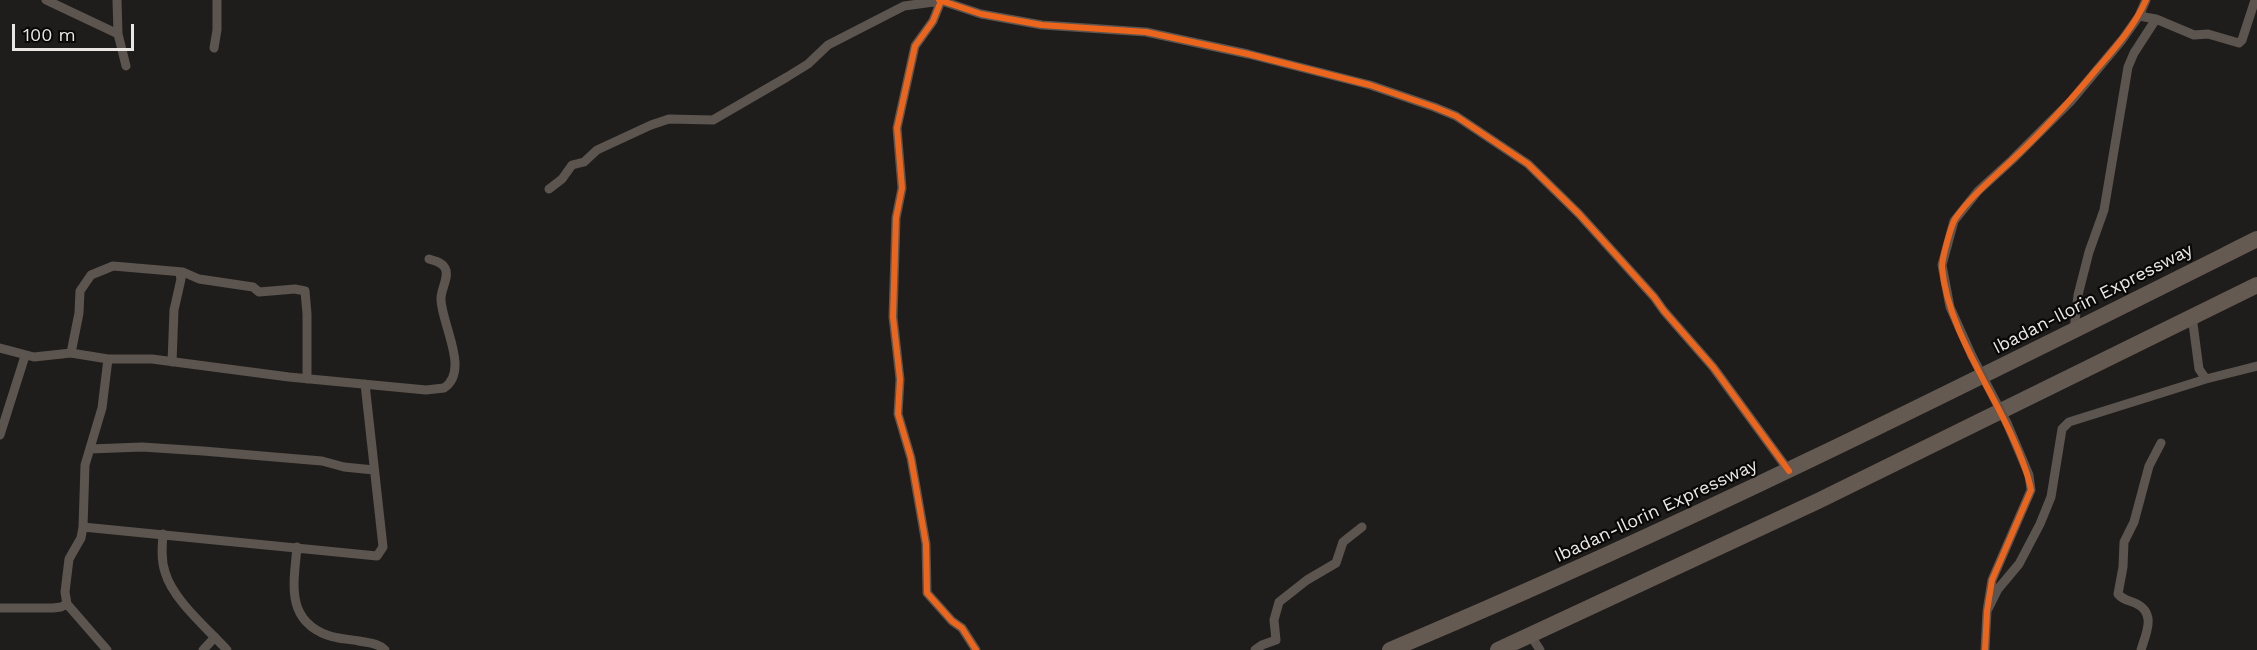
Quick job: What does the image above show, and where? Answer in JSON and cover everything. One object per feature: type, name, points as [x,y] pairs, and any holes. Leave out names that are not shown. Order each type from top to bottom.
[{"type":"highway","name":"Ibadan-Ilorin Expressway","points":[[1390,650],[1533,590],[1789,471],[2257,239]]},
{"type":"highway","points":[[1497,650],[1535,643],[2257,285]]},
{"type":"street","points":[[46,0],[118,34]]},
{"type":"street","points":[[117,0],[118,34],[126,66]]},
{"type":"street","points":[[214,48],[217,30],[217,0]]},
{"type":"street","points":[[1985,650],[1987,611],[1992,580],[2031,490],[2029,475],[2007,423],[1972,356],[1950,307],[1942,265],[1954,221],[1978,191],[2071,100],[2122,40],[2139,16],[2146,0]]},
{"type":"street","points":[[2139,16],[2156,19],[2194,35],[2208,34],[2239,43],[2255,0]]},
{"type":"street","points":[[549,189],[562,179],[572,165],[584,162],[597,150],[629,134],[669,119],[713,120],[787,77],[808,63],[828,45],[904,6],[940,1],[981,14],[1042,25],[1146,33],[1248,54],[1370,85],[1434,107],[1456,116],[1528,164],[1579,214],[1654,297],[1713,367],[1789,471]]},
{"type":"street","points":[[940,1],[933,21],[915,46],[897,128],[902,188],[896,218],[893,317],[900,379],[898,414],[910,458],[926,544],[927,593],[952,621],[962,628],[976,650]]},
{"type":"street","points":[[2074,330],[2089,252],[2104,210],[2128,67],[2134,53],[2156,19]]},
{"type":"street","points":[[0,348],[34,357],[71,353],[108,359],[152,359],[307,379],[436,390],[444,388],[452,380],[455,366],[441,302],[447,273],[445,267],[440,263],[429,259]]},
{"type":"street","points":[[71,353],[79,313],[80,291],[91,275],[112,266],[183,272],[199,279],[253,287],[259,291],[295,289],[305,291],[307,379]]},
{"type":"street","points":[[172,362],[174,310],[181,279],[180,274],[183,272]]},
{"type":"street","points":[[2192,316],[2199,369],[2206,379]]},
{"type":"street","points":[[0,435],[25,356]]},
{"type":"street","points":[[106,650],[67,604],[65,592],[69,559],[81,538],[85,465],[102,408],[108,359]]},
{"type":"street","points":[[1987,611],[1998,589],[2019,564],[2040,524],[2051,497],[2062,429],[2069,422],[2105,409],[2257,366]]},
{"type":"street","points":[[83,527],[377,556],[383,547],[365,384]]},
{"type":"street","points":[[2141,650],[2148,634],[2147,614],[2144,608],[2121,598],[2118,594],[2118,586],[2123,567],[2124,542],[2134,522],[2149,466],[2161,443]]},
{"type":"street","points":[[90,449],[132,447],[204,451],[322,461],[344,467],[374,470]]},
{"type":"street","points":[[1255,650],[1276,640],[1274,620],[1279,602],[1336,563],[1343,542],[1362,527]]},
{"type":"street","points":[[163,534],[162,555],[165,573],[176,595],[227,650]]},
{"type":"street","points":[[297,547],[294,600],[300,614],[312,627],[328,636],[378,645],[385,650]]},
{"type":"street","points":[[0,608],[53,608],[67,604]]},
{"type":"street","points":[[203,650],[215,637]]},
{"type":"cycle path","points":[[939,0],[981,14],[1042,25],[1146,32],[1248,54],[1370,85],[1456,116],[1528,164],[1579,214],[1713,367],[1789,471]]},
{"type":"cycle path","points":[[1985,650],[1987,611],[1992,580],[2031,490],[2015,443],[1971,357],[1952,312],[1942,267],[1945,250],[1953,223],[1961,211],[2056,116],[2124,37],[2146,0]]},
{"type":"cycle path","points":[[941,1],[933,21],[915,46],[897,128],[902,188],[896,218],[893,317],[900,379],[898,414],[911,458],[926,544],[927,593],[952,621],[962,628],[976,650]]}]
